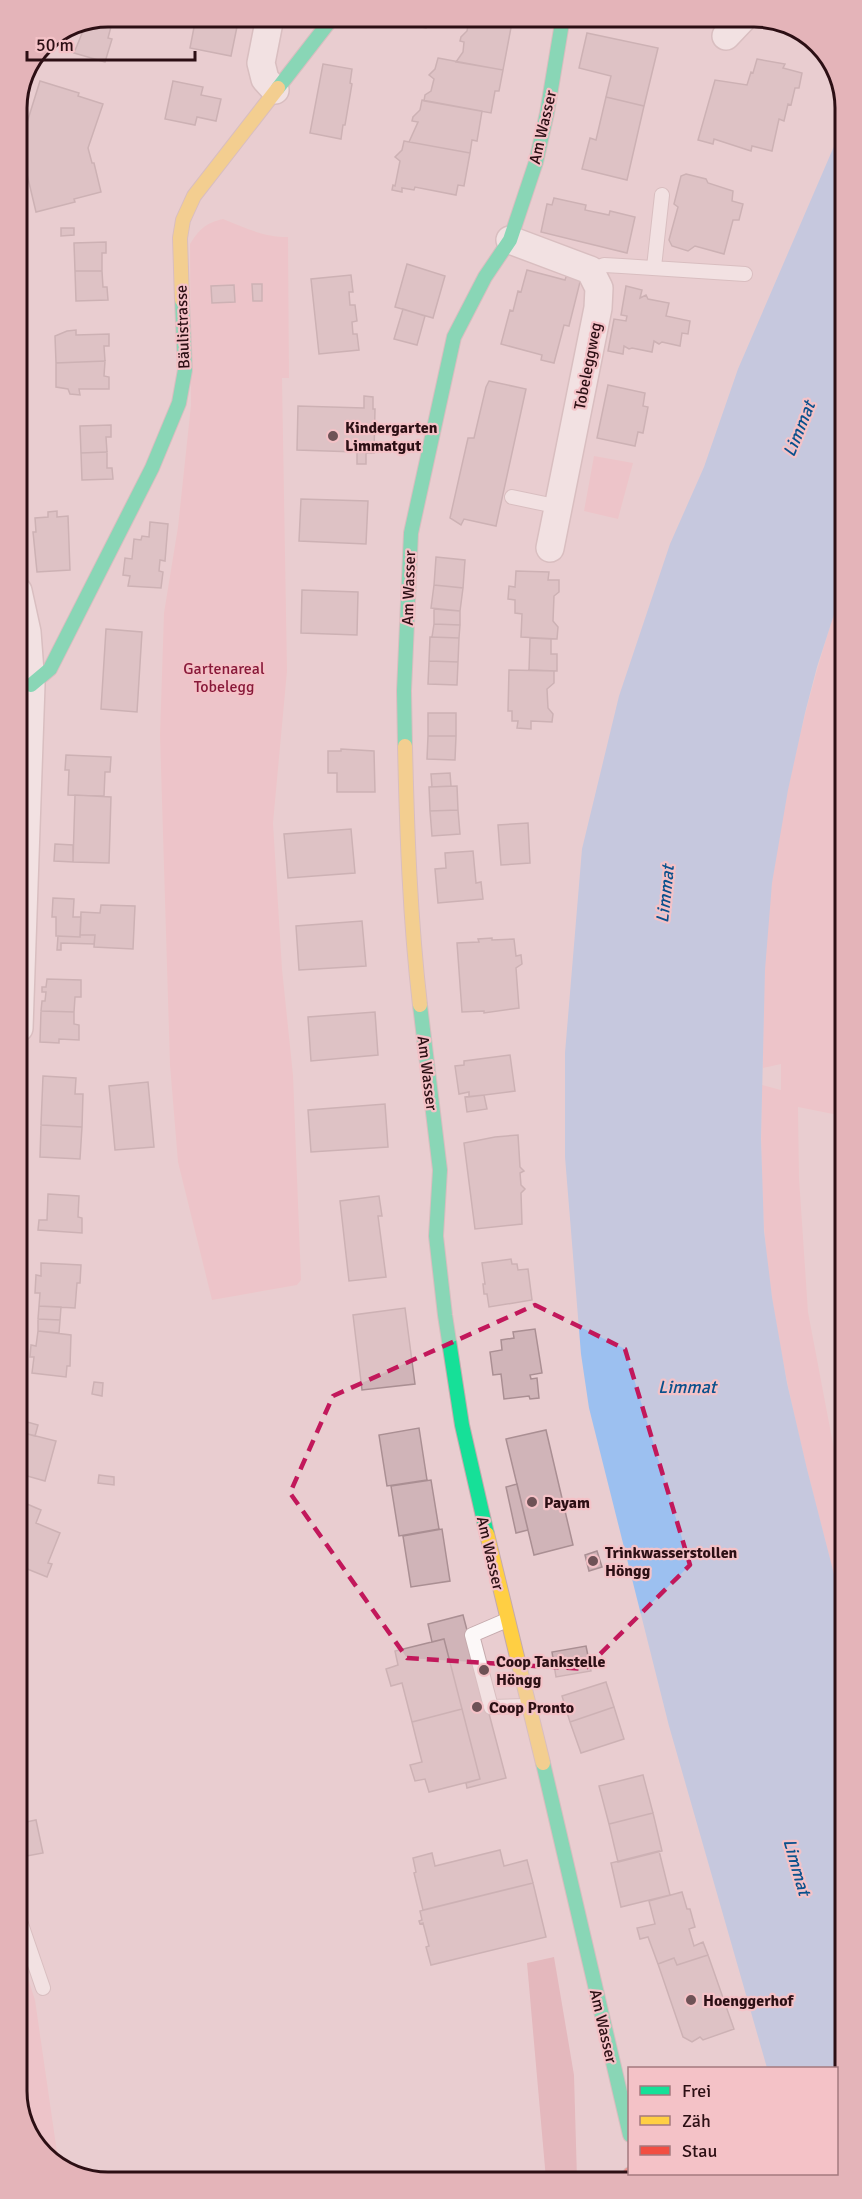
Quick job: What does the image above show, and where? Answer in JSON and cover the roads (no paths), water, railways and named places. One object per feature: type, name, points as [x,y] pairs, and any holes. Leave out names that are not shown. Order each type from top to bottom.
[{"type":"street","points":[[268,27],[261,63],[264,79],[275,90]]},
{"type":"street","name":"Bäulistrasse","points":[[31,685],[50,669],[152,468],[179,403],[185,370],[180,254],[183,220],[194,196],[325,27]]},
{"type":"street","name":"Am Wasser","points":[[561,27],[538,152],[510,240],[485,277],[454,337],[411,533],[404,691],[407,855],[414,950],[440,1170],[436,1236],[462,1425],[628,2127]]},
{"type":"street","points":[[510,240],[590,270]]},
{"type":"street","name":"Tobeleggweg","points":[[550,548],[598,308],[599,288],[590,270]]},
{"type":"street","points":[[27,632],[31,685],[27,799]]},
{"type":"lane","points":[[654,267],[662,195]]},
{"type":"lane","points":[[590,270],[604,266],[654,267],[745,274]]},
{"type":"lane","points":[[512,497],[560,507]]},
{"type":"lane","points":[[507,1620],[472,1635],[491,1707],[529,1706]]},
{"type":"lane","points":[[27,1941],[43,1988]]},
{"type":"water","name":"Limmat","points":[[835,144],[835,612],[805,713],[788,790],[772,883],[765,970],[761,1139],[764,1231],[772,1297],[787,1383],[835,1578],[835,2067],[767,2067],[669,1726],[589,1408],[581,1354],[565,1157],[565,1053],[582,849],[619,696],[670,544],[704,467],[738,369]]},
{"type":"place","name":"Kindergarten Limmatgut","points":[[333,436]]},
{"type":"place","name":"Payam","points":[[532,1502]]},
{"type":"place","name":"Trinkwasserstollen Höngg","points":[[593,1561]]},
{"type":"place","name":"Coop Tankstelle Höngg","points":[[484,1670]]},
{"type":"place","name":"Coop Pronto","points":[[477,1707]]},
{"type":"place","name":"Hoenggerhof","points":[[691,2000]]},
{"type":"park label","name":"Gartenareal Tobelegg","points":[[224,677]]}]
